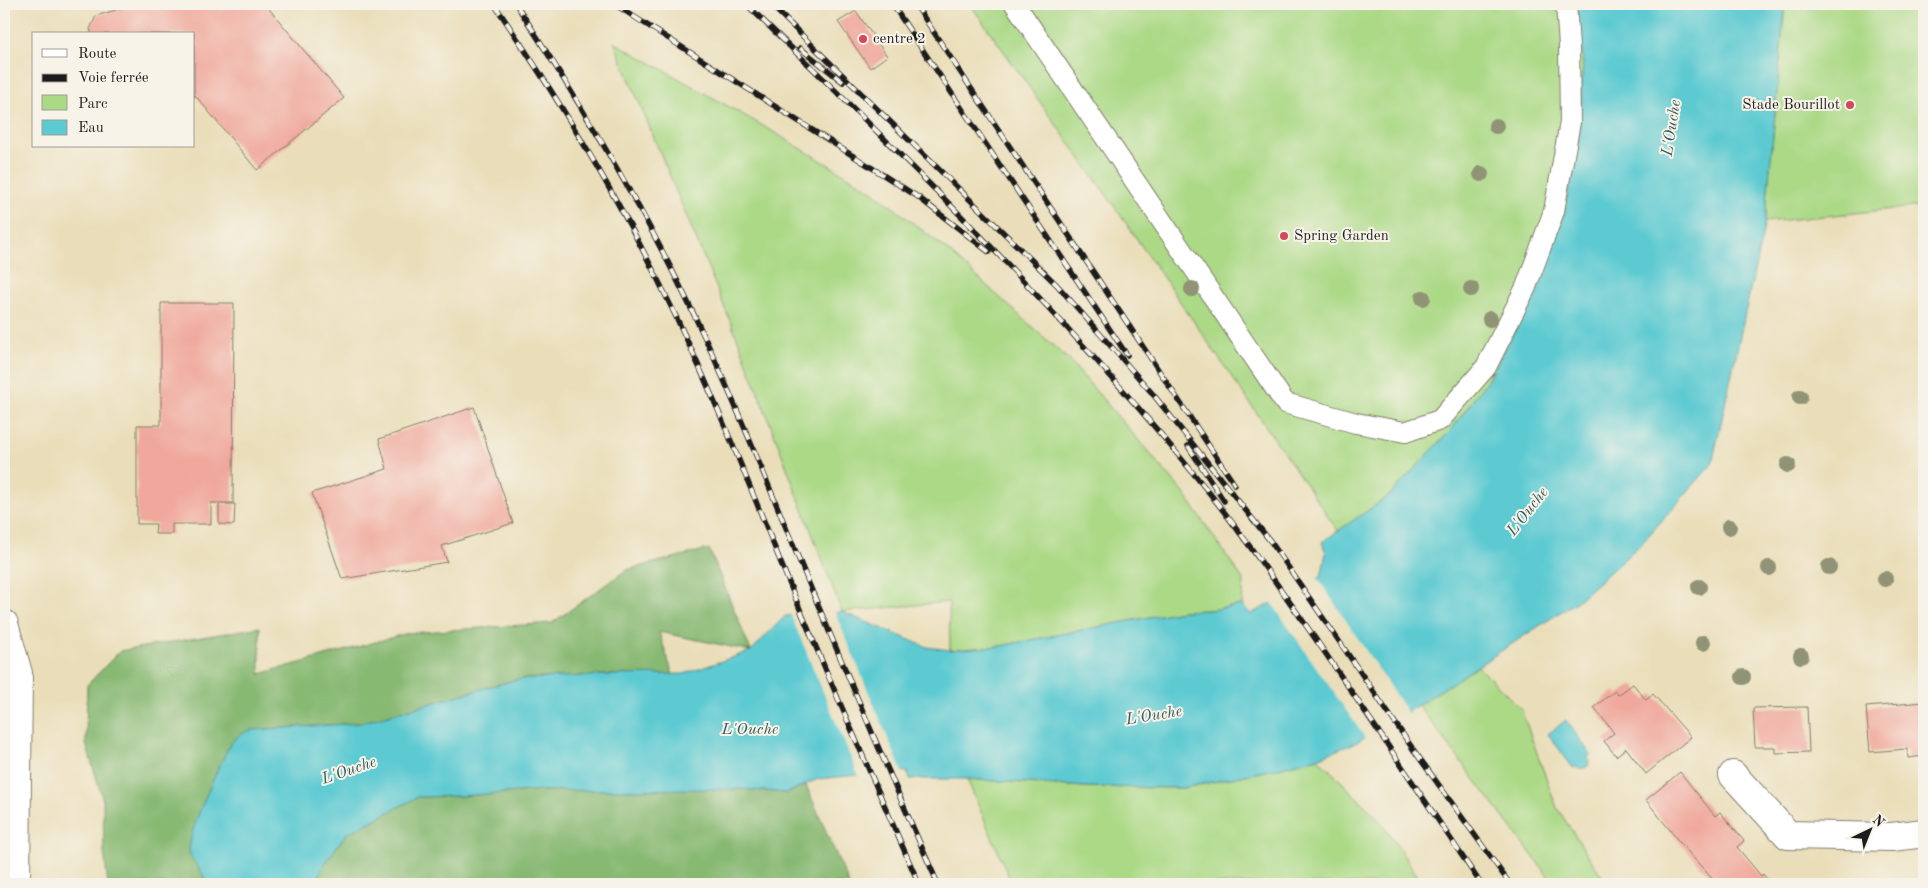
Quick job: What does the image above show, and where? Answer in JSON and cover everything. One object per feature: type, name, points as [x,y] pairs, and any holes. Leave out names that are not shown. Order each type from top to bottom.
[{"type":"street","points":[[4,624],[18,673],[16,884]]},
{"type":"street","points":[[1733,775],[1788,835],[1892,837],[1924,832]]},
{"type":"lane","points":[[1015,4],[1285,403],[1356,423],[1405,432],[1440,420],[1486,367],[1526,287],[1554,211],[1570,122],[1569,46],[1566,4]]},
{"type":"green space","points":[[970,4],[1576,4],[1583,62],[1578,145],[1561,225],[1525,312],[1491,375],[1451,430],[1389,496],[1338,531],[1112,203]]},
{"type":"green space","name":"Stade Bourillot","points":[[1785,4],[1924,4],[1924,206],[1765,222]]},
{"type":"green space","points":[[614,42],[763,126],[871,190],[945,248],[1070,361],[1183,492],[1244,581],[1242,605],[1210,610],[1181,611],[1000,646],[950,650],[949,602],[842,612],[739,342]]},
{"type":"green space","points":[[709,549],[751,651],[659,632],[673,675],[604,675],[514,680],[360,723],[251,730],[190,854],[201,869],[206,884],[108,884],[104,852],[103,800],[86,744],[87,685],[120,651],[260,627],[260,674],[408,633],[552,623],[626,570]]},
{"type":"green space","points":[[1478,666],[1521,709],[1557,808],[1607,884],[1554,884],[1418,705]]},
{"type":"green space","points":[[1318,758],[1382,823],[1423,884],[1012,884],[967,779],[1084,787],[1183,788]]},
{"type":"green space","points":[[806,785],[849,884],[316,884],[323,866],[346,834],[418,797],[533,791],[602,790],[741,789],[787,793]]},
{"type":"water","name":"L'Ouche","points":[[1576,4],[1785,4],[1765,222],[1712,464],[1641,544],[1576,602],[1409,711],[1357,742],[1318,758],[1183,788],[1085,787],[967,779],[910,779],[907,772],[899,771],[818,779],[787,793],[741,789],[602,790],[533,791],[418,797],[346,834],[323,866],[316,884],[206,884],[203,875],[190,854],[192,833],[211,784],[229,746],[238,736],[251,730],[360,723],[514,680],[604,675],[684,674],[751,651],[785,616],[842,612],[927,647],[950,650],[1000,646],[1181,611],[1210,610],[1242,605],[1251,614],[1321,577],[1326,553],[1322,542],[1389,496],[1451,430],[1491,375],[1525,312],[1561,225],[1578,145],[1583,62]]},
{"type":"water","points":[[1566,720],[1591,755],[1588,757],[1589,763],[1587,767],[1578,769],[1576,766],[1573,768],[1548,734]]},
{"type":"pier","points":[[1317,577],[1408,714],[1366,739],[1271,602]]},
{"type":"pier","points":[[834,610],[903,774],[859,777],[790,613]]},
{"type":"building","points":[[119,4],[265,4],[344,98],[257,170],[195,95],[195,32],[91,32],[90,29],[96,16],[122,8]]},
{"type":"building","name":"centre 2","points":[[856,11],[887,56],[870,68],[838,22]]},
{"type":"building","points":[[161,303],[234,303],[233,503],[211,503],[211,524],[172,524],[172,534],[155,534],[156,524],[137,524],[137,425],[161,425]]},
{"type":"building","points":[[474,407],[513,523],[442,546],[447,562],[342,579],[312,493],[387,469],[379,439]]},
{"type":"building","points":[[219,504],[235,504],[234,525],[219,524]]},
{"type":"building","points":[[1633,684],[1646,700],[1653,694],[1691,737],[1646,774],[1626,748],[1616,756],[1604,741],[1614,733],[1594,707],[1615,691],[1618,695]]},
{"type":"building","points":[[1924,702],[1924,756],[1908,758],[1907,749],[1870,752],[1866,707]]},
{"type":"building","points":[[1807,707],[1809,752],[1775,753],[1775,747],[1755,747],[1753,708]]},
{"type":"building","points":[[1680,772],[1715,816],[1720,812],[1744,841],[1737,847],[1761,876],[1763,874],[1771,884],[1717,884],[1681,844],[1646,800]]},
{"type":"railway","points":[[494,4],[540,74],[605,181],[626,218],[682,329],[715,403],[823,664],[919,884]]},
{"type":"railway","points":[[516,4],[560,72],[622,177],[661,248],[697,321],[731,396],[857,698],[938,884]]},
{"type":"railway","points":[[614,4],[918,197],[989,252]]},
{"type":"railway","points":[[746,4],[867,122],[1045,303],[1157,430],[1211,495],[1266,569],[1340,674],[1481,884]]},
{"type":"railway","points":[[770,4],[1057,285],[1152,393],[1271,542],[1413,749],[1510,884]]},
{"type":"railway","points":[[892,4],[1127,355]]},
{"type":"railway","points":[[915,4],[1235,485]]},
{"type":"railway","points":[[800,48],[843,82]]},
{"type":"railway","points":[[1188,446],[1224,501]]},
{"type":"place","name":"centre 2","points":[[863,39]]},
{"type":"place","name":"Stade Bourillot","points":[[1850,105]]},
{"type":"place","name":"Spring Garden","points":[[1284,236]]}]
